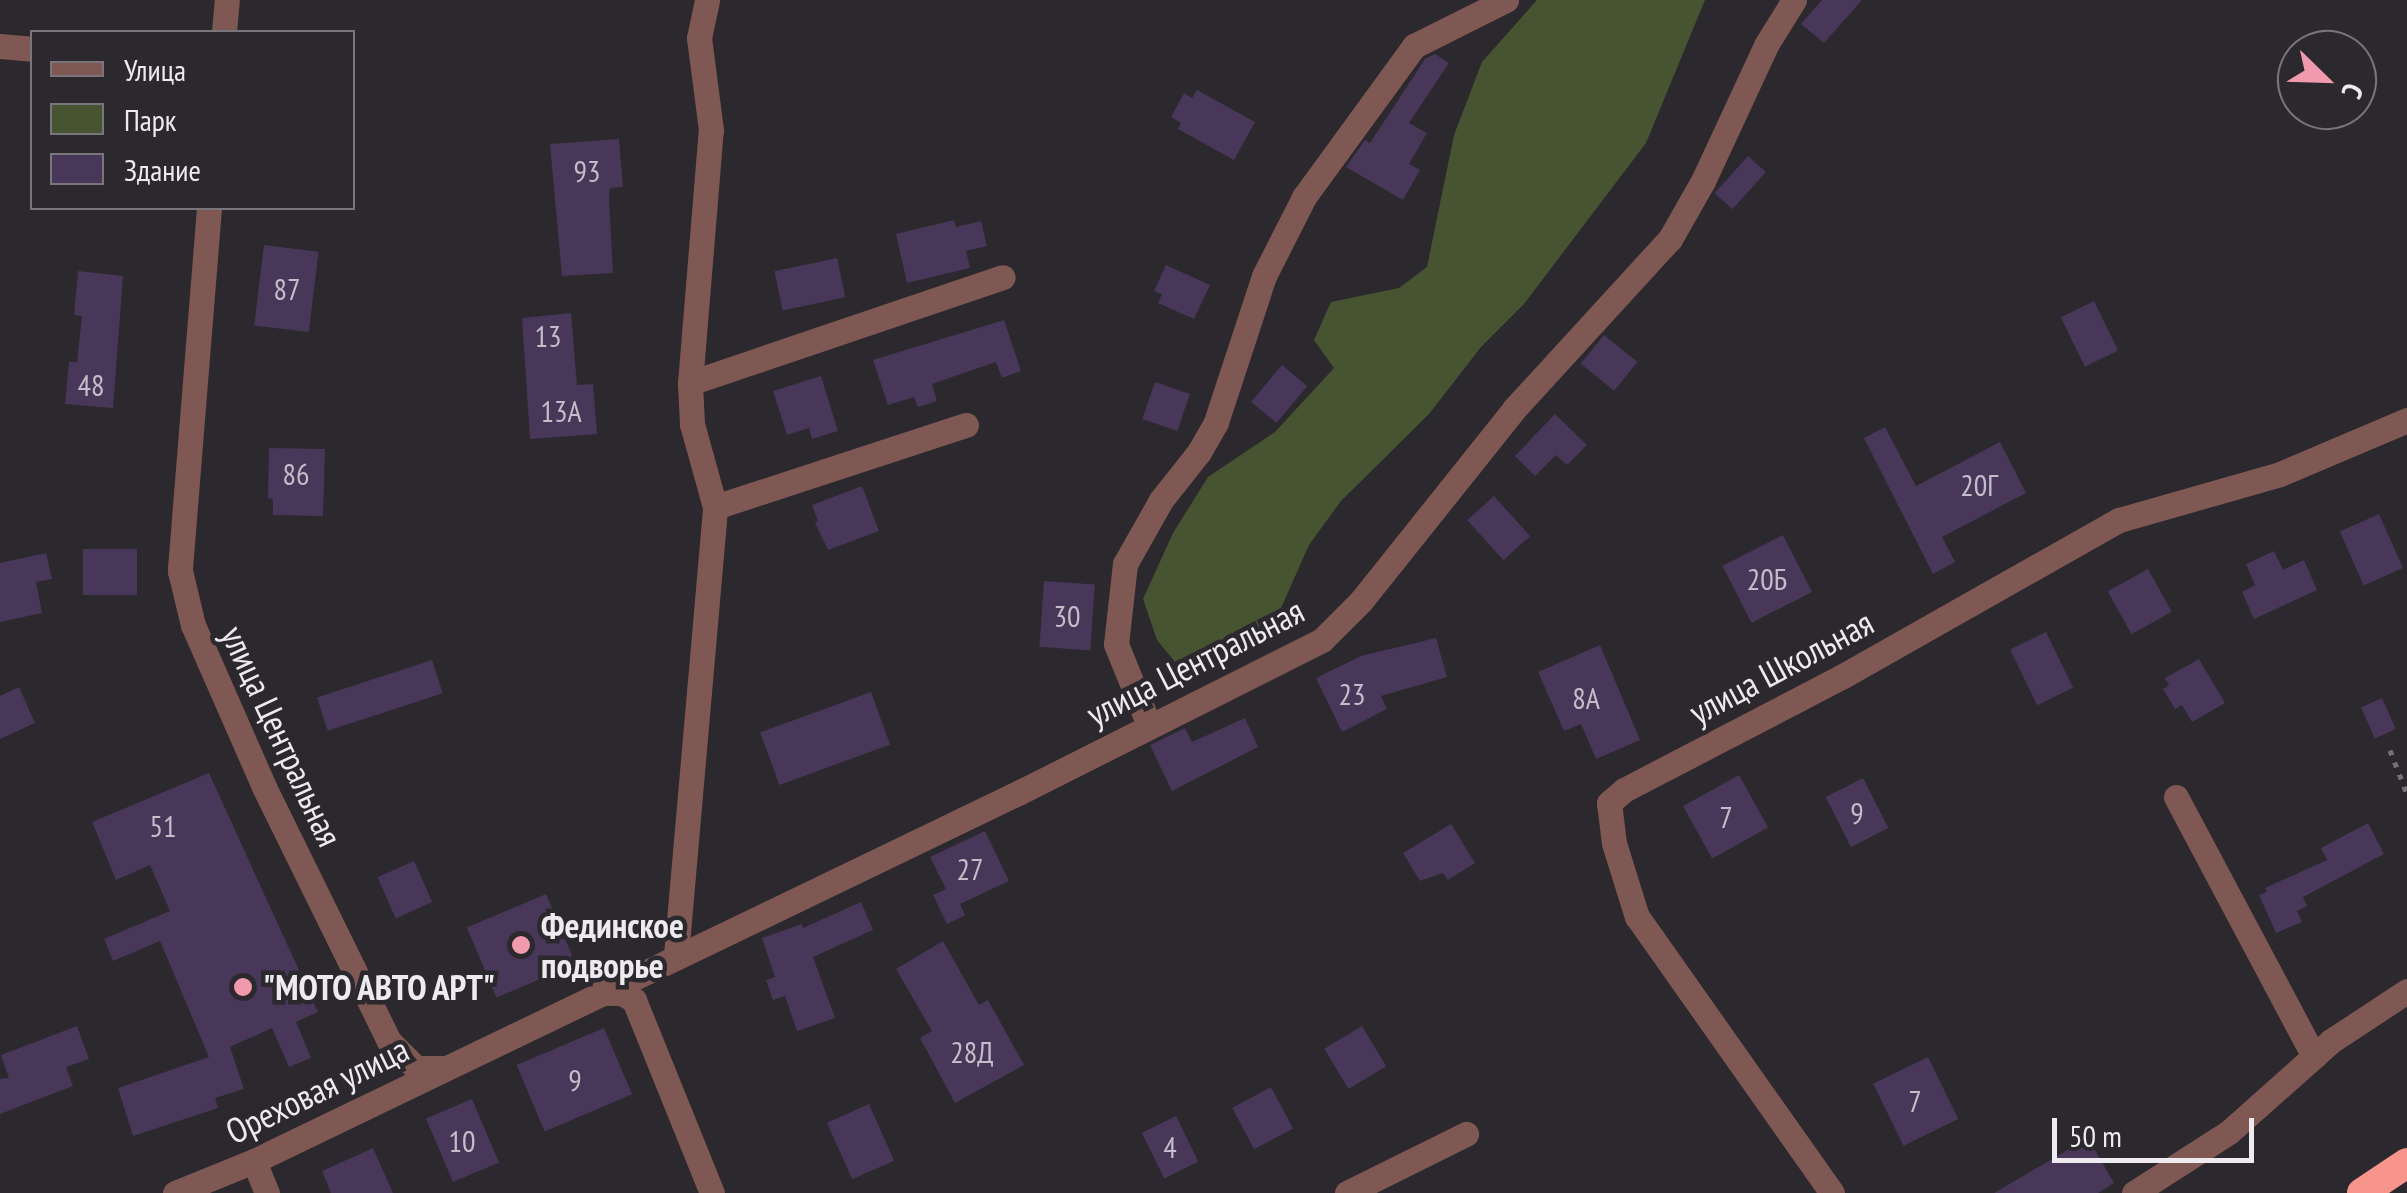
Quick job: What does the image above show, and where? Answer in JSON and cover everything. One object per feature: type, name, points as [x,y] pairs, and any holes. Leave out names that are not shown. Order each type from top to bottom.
[{"type":"highway","points":[[2362,1193],[2407,1163]]},
{"type":"street","points":[[224,30],[227,0]]},
{"type":"street","points":[[676,955],[715,506],[692,424],[690,382],[710,130],[699,38],[707,0]]},
{"type":"street","points":[[1150,725],[1116,644],[1125,564],[1153,512],[1216,422],[1264,276],[1304,197],[1414,46],[1506,0]]},
{"type":"street","name":"улица Центральная","points":[[596,994],[1298,655],[1342,623],[1514,409],[1670,239],[1703,182],[1766,45],[1794,0]]},
{"type":"street","points":[[0,46],[30,49]]},
{"type":"street","name":"улица Центральная","points":[[209,210],[180,571],[193,625],[264,787],[389,1041],[416,1068],[442,1068]]},
{"type":"street","points":[[690,382],[1003,276]]},
{"type":"street","name":"улица Школьная","points":[[1832,1193],[1640,923],[1622,877],[1609,804],[1624,790],[1843,676],[2118,520],[2266,478],[2407,420]]},
{"type":"street","points":[[715,506],[966,426]]},
{"type":"street","points":[[2176,796],[2314,1057]]},
{"type":"street","points":[[2134,1193],[2229,1132],[2314,1057],[2407,992]]},
{"type":"street","points":[[596,994],[620,993],[634,1000],[712,1193]]},
{"type":"street","name":"Ореховая улица","points":[[175,1193],[254,1162],[596,994]]},
{"type":"street","points":[[1346,1193],[1466,1134]]},
{"type":"street","points":[[254,1162],[267,1193]]},
{"type":"path","points":[[2390,750],[2407,794]]},
{"type":"green space","points":[[1537,0],[1705,0],[1646,143],[1524,304],[1481,347],[1429,414],[1341,501],[1309,545],[1277,617],[1232,650],[1175,662],[1157,640],[1143,599],[1173,533],[1208,477],[1275,432],[1334,368],[1314,340],[1331,302],[1399,288],[1427,267],[1454,135],[1482,62]]},
{"type":"building","points":[[1822,0],[1862,0],[1824,43],[1801,24]]},
{"type":"building","points":[[1435,54],[1449,63],[1409,123],[1427,133],[1409,164],[1420,170],[1403,200],[1346,167],[1365,140],[1370,143],[1425,59]]},
{"type":"building","points":[[1197,90],[1255,122],[1234,160],[1178,129],[1181,123],[1171,117],[1184,93],[1192,98]]},
{"type":"building","points":[[619,139],[623,187],[610,188],[609,200],[613,273],[562,276],[550,144]]},
{"type":"building","points":[[1748,156],[1766,172],[1732,209],[1715,193]]},
{"type":"building","points":[[954,220],[956,227],[981,221],[987,246],[966,251],[970,268],[907,283],[896,234]]},
{"type":"building","points":[[264,245],[319,252],[309,332],[254,325]]},
{"type":"building","points":[[837,258],[845,297],[783,310],[774,271]]},
{"type":"building","points":[[1166,265],[1210,285],[1194,319],[1158,303],[1162,294],[1154,291]]},
{"type":"building","points":[[78,271],[123,276],[113,408],[65,404],[69,362],[77,362],[82,316],[74,315]]},
{"type":"building","points":[[2094,301],[2118,350],[2085,367],[2061,317]]},
{"type":"building","points":[[571,313],[577,385],[593,384],[597,434],[530,439],[522,318]]},
{"type":"building","points":[[1004,320],[1021,371],[1002,378],[996,362],[932,384],[937,401],[918,407],[914,397],[888,405],[873,360]]},
{"type":"building","points":[[1604,335],[1637,362],[1614,391],[1581,364]]},
{"type":"building","points":[[1282,365],[1307,386],[1276,423],[1251,402]]},
{"type":"building","points":[[821,376],[838,431],[812,439],[809,428],[787,435],[773,391]]},
{"type":"building","points":[[1155,382],[1190,394],[1177,431],[1142,419]]},
{"type":"building","points":[[1555,414],[1587,445],[1567,465],[1556,455],[1535,476],[1515,456]]},
{"type":"building","points":[[1885,427],[1916,486],[2000,442],[2026,493],[1942,537],[1955,562],[1933,574],[1864,438]]},
{"type":"building","points":[[269,448],[325,449],[323,516],[273,515],[273,499],[268,498]]},
{"type":"building","points":[[862,486],[879,531],[828,550],[815,523],[818,521],[812,505]]},
{"type":"building","points":[[1494,496],[1530,536],[1503,560],[1467,520]]},
{"type":"building","points":[[2379,514],[2403,568],[2364,585],[2340,531]]},
{"type":"building","points":[[1783,535],[1812,592],[1751,623],[1722,566]]},
{"type":"building","points":[[83,549],[137,549],[137,595],[83,595]]},
{"type":"building","points":[[2274,551],[2283,570],[2304,560],[2317,590],[2254,619],[2242,592],[2255,585],[2246,564]]},
{"type":"building","points":[[46,553],[52,579],[36,582],[42,613],[0,622],[0,563]]},
{"type":"building","points":[[2148,569],[2172,612],[2132,634],[2108,591]]},
{"type":"building","points":[[1044,581],[1095,585],[1090,650],[1039,647]]},
{"type":"building","points":[[2046,632],[2073,688],[2037,705],[2010,650]]},
{"type":"building","points":[[1436,638],[1447,677],[1381,696],[1387,709],[1342,732],[1316,678],[1361,656]]},
{"type":"building","points":[[1600,645],[1640,740],[1596,759],[1581,724],[1564,731],[1538,672]]},
{"type":"building","points":[[2199,659],[2225,703],[2192,722],[2182,705],[2175,709],[2163,689],[2169,685],[2165,678]]},
{"type":"building","points":[[432,660],[443,693],[328,731],[317,697]]},
{"type":"building","points":[[19,687],[35,723],[0,739],[0,696]]},
{"type":"building","points":[[871,692],[890,745],[779,785],[760,732]]},
{"type":"building","points":[[2382,698],[2396,729],[2375,738],[2361,707]]},
{"type":"building","points":[[1245,718],[1258,747],[1172,791],[1150,745],[1185,728],[1192,742]]},
{"type":"building","points":[[209,773],[318,1012],[296,1022],[311,1058],[289,1067],[272,1028],[230,1047],[244,1089],[215,1098],[218,1108],[133,1136],[118,1088],[209,1057],[160,941],[113,961],[104,939],[170,911],[150,865],[116,880],[92,822]]},
{"type":"building","points":[[1739,775],[1768,827],[1712,859],[1683,806]]},
{"type":"building","points":[[1863,778],[1888,828],[1851,847],[1826,797]]},
{"type":"building","points":[[2368,823],[2384,854],[2303,897],[2307,906],[2297,911],[2302,922],[2276,933],[2259,895],[2267,892],[2265,888],[2327,860],[2321,848]]},
{"type":"building","points":[[1451,824],[1475,863],[1448,880],[1443,873],[1420,881],[1403,853]]},
{"type":"building","points":[[985,831],[1009,881],[960,904],[965,915],[947,924],[933,895],[946,889],[930,857]]},
{"type":"building","points":[[414,861],[432,902],[396,918],[377,877]]},
{"type":"building","name":"Фединское подворье","points":[[546,894],[576,964],[497,998],[467,928]]},
{"type":"building","points":[[861,902],[873,930],[813,957],[835,1018],[797,1031],[785,996],[773,1000],[766,980],[775,977],[762,938],[802,924],[803,928]]},
{"type":"building","points":[[943,941],[979,1005],[988,1000],[1024,1065],[955,1103],[920,1038],[932,1031],[896,969]]},
{"type":"building","points":[[77,1026],[89,1059],[66,1067],[73,1086],[0,1114],[0,1079],[9,1078],[1,1055]]},
{"type":"building","points":[[1362,1026],[1386,1066],[1348,1089],[1324,1049]]},
{"type":"building","points":[[604,1028],[632,1094],[545,1131],[517,1065]]},
{"type":"building","points":[[1928,1057],[1958,1119],[1903,1146],[1873,1084]]},
{"type":"building","points":[[1271,1087],[1293,1128],[1254,1149],[1232,1108]]},
{"type":"building","points":[[472,1099],[499,1163],[453,1182],[426,1119]]},
{"type":"building","points":[[869,1104],[894,1161],[852,1179],[827,1123]]},
{"type":"building","points":[[1176,1116],[1198,1162],[1164,1178],[1142,1133]]},
{"type":"building","points":[[2088,1138],[2114,1183],[2098,1193],[1994,1193]]},
{"type":"building","points":[[373,1148],[393,1193],[331,1193],[322,1171]]},
{"type":"place","name":"Фединское подворье","points":[[521,945]]},
{"type":"place","name":"\"МОТО АВТО АРТ\"","points":[[243,987]]}]
